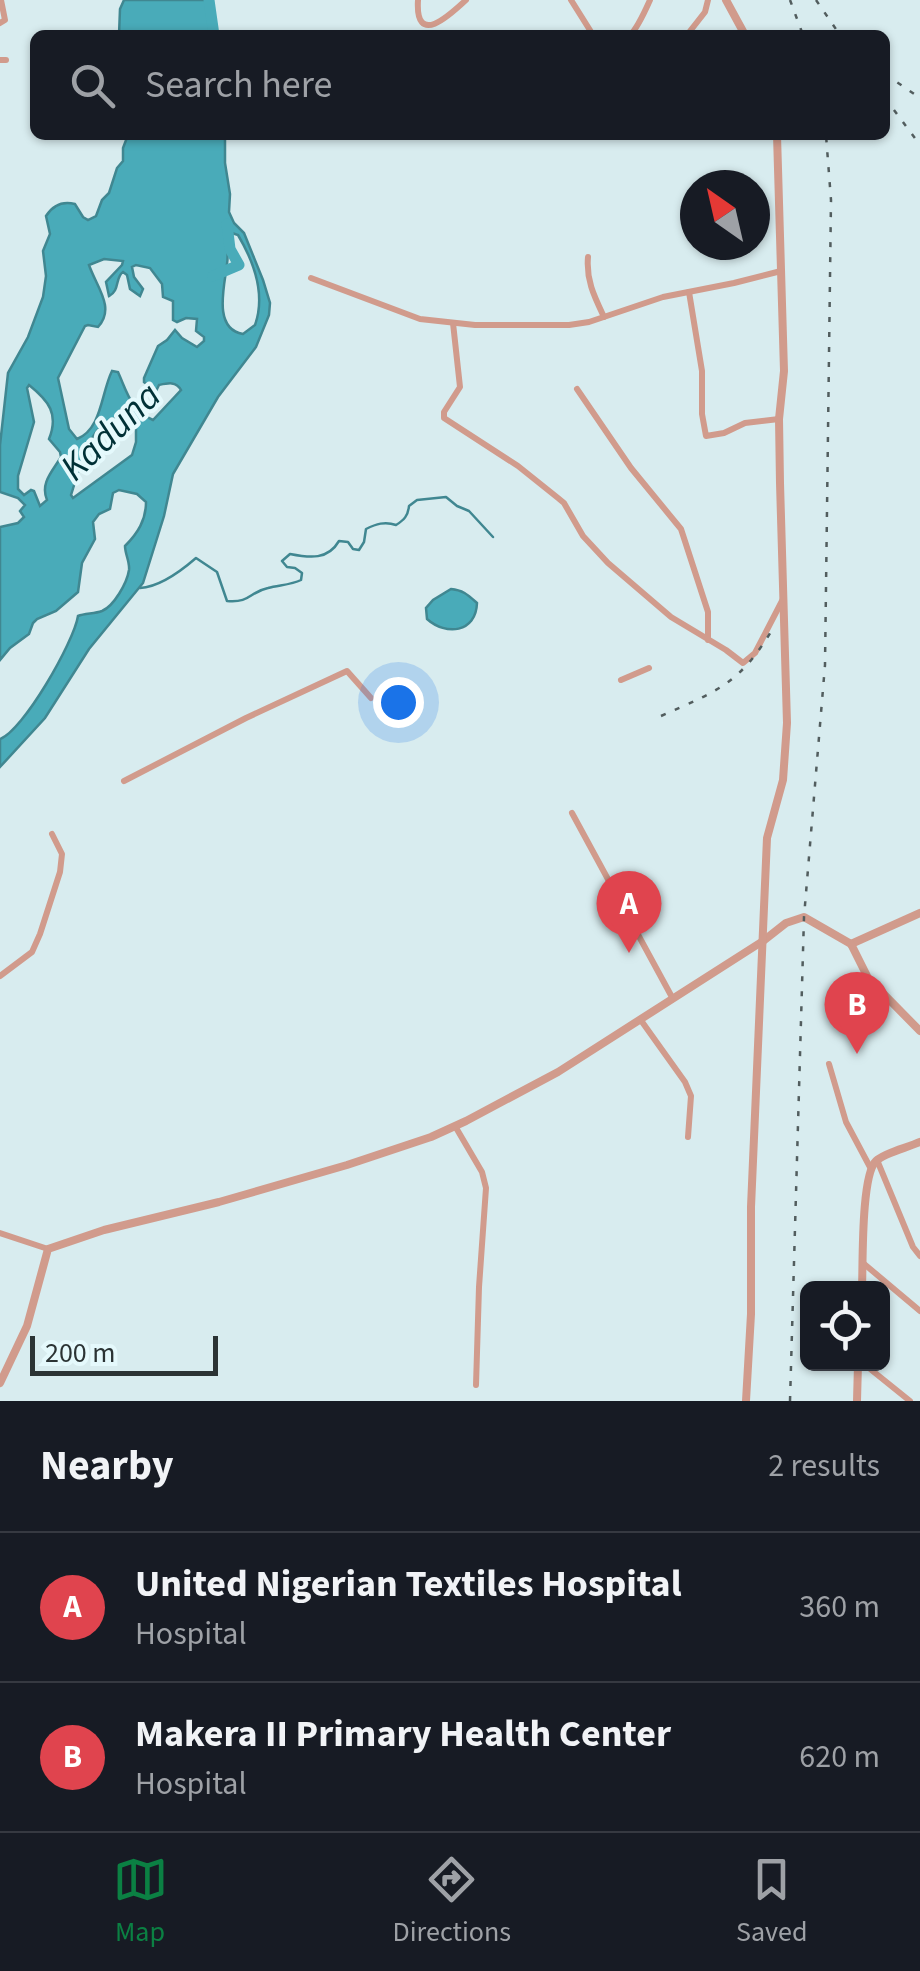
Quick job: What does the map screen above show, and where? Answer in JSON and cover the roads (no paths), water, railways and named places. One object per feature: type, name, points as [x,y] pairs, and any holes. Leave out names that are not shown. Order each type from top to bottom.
[{"type":"street","points":[[0,22],[5,20],[1,0]]},
{"type":"street","points":[[418,0],[420,18],[432,26],[466,0]]},
{"type":"street","points":[[571,0],[590,30]]},
{"type":"street","points":[[635,30],[650,0]]},
{"type":"street","points":[[692,30],[705,12],[708,0]]},
{"type":"street","points":[[726,0],[742,30]]},
{"type":"street","points":[[746,1401],[766,838],[783,780],[786,723],[779,419],[784,371],[777,140]]},
{"type":"street","points":[[588,257],[586,273],[604,316]]},
{"type":"street","points":[[311,278],[420,318],[453,323],[569,325],[646,302],[781,271]]},
{"type":"street","points":[[689,292],[702,371],[706,436],[745,423],[779,419]]},
{"type":"street","points":[[453,323],[460,387],[444,418],[518,466],[564,503],[583,536],[671,617],[743,663],[768,630],[784,598]]},
{"type":"street","points":[[577,388],[631,468],[680,529],[708,612],[708,640]]},
{"type":"street","points":[[621,680],[649,668]]},
{"type":"street","points":[[124,780],[347,671],[371,698]]},
{"type":"street","points":[[572,813],[672,999]]},
{"type":"street","points":[[0,976],[32,952],[40,934],[60,872],[62,854],[52,834]]},
{"type":"street","points":[[851,944],[920,914]]},
{"type":"street","points":[[0,1233],[48,1249],[104,1230],[347,1165],[431,1137],[542,1082],[786,923],[804,917],[851,944],[868,978],[920,1030]]},
{"type":"street","points":[[640,1020],[686,1082],[691,1096],[688,1137]]},
{"type":"street","points":[[829,1064],[846,1122],[871,1169]]},
{"type":"street","points":[[456,1126],[482,1172],[486,1188],[476,1385]]},
{"type":"street","points":[[862,1281],[866,1188],[871,1169],[877,1160],[920,1142]]},
{"type":"street","points":[[877,1160],[912,1246],[920,1256]]},
{"type":"street","points":[[0,1382],[27,1326],[48,1249]]},
{"type":"street","points":[[863,1263],[920,1310]]},
{"type":"street","points":[[856,1401],[860,1371]]},
{"type":"street","points":[[870,1371],[910,1401]]},
{"type":"water","points":[[124,0],[207,0],[210,30],[119,30]]},
{"type":"water","points":[[126,140],[225,140],[229,212],[244,233],[263,280],[270,303],[269,315],[256,347],[218,397],[173,474],[143,583],[89,649],[45,718],[0,767],[0,739],[21,720],[46,684],[78,616],[102,611],[119,594],[129,570],[125,546],[145,515],[146,502],[137,494],[119,490],[113,493],[110,509],[93,522],[95,539],[82,563],[78,592],[56,611],[37,619],[29,634],[0,660],[0,527],[18,523],[24,517],[20,511],[25,505],[0,492],[0,445],[8,373],[28,337],[43,297],[43,251],[50,234],[46,216],[66,203],[75,204],[88,220],[96,216],[123,161]],"holes":[[[232,233],[244,245],[259,290],[255,325],[243,334],[233,330],[224,315],[223,294]],[[104,259],[123,261],[106,282],[109,296],[123,272],[130,289],[140,296],[143,289],[132,267],[150,268],[162,284],[163,297],[173,301],[173,320],[197,319],[196,331],[204,341],[197,347],[175,330],[158,346],[144,382],[156,391],[159,385],[169,383],[181,390],[153,420],[135,406],[118,372],[112,371],[96,419],[77,439],[69,429],[58,378],[85,326],[98,327],[103,320],[103,297],[89,265]],[[29,385],[50,409],[53,422],[49,439],[61,457],[46,483],[47,500],[40,506],[34,491],[24,495],[18,489],[18,476],[34,422]],[[122,416],[136,426],[132,455],[73,498],[82,459],[93,436],[110,420]]]},
{"type":"water","points":[[451,589],[477,603],[471,621],[459,629],[443,628],[427,619],[426,608]]},
{"type":"waterway","name":"Kaduna","points":[[209,0],[213,30]]},
{"type":"waterway","name":"Kaduna","points":[[213,276],[239,265],[230,249],[227,224]]},
{"type":"waterway","points":[[140,588],[177,573],[196,558],[217,572],[227,601],[241,600],[301,580],[302,573],[282,561],[290,554],[324,555],[339,541],[359,550],[366,529],[388,523],[396,525],[417,500],[446,497],[469,511],[493,537]]},
{"type":"railway","points":[[790,0],[801,30]]},
{"type":"railway","points":[[816,0],[837,30]]},
{"type":"railway","points":[[890,77],[920,98]]},
{"type":"railway","points":[[890,105],[920,145]]},
{"type":"railway","points":[[790,1401],[804,917],[825,665],[831,200],[826,140]]},
{"type":"railway","points":[[661,716],[699,699],[740,672],[775,625]]},
{"type":"place","name":"United Nigerian Textiles Hospital","points":[[629,953]]},
{"type":"place","name":"Makera II Primary Health Center","points":[[857,1054]]}]
